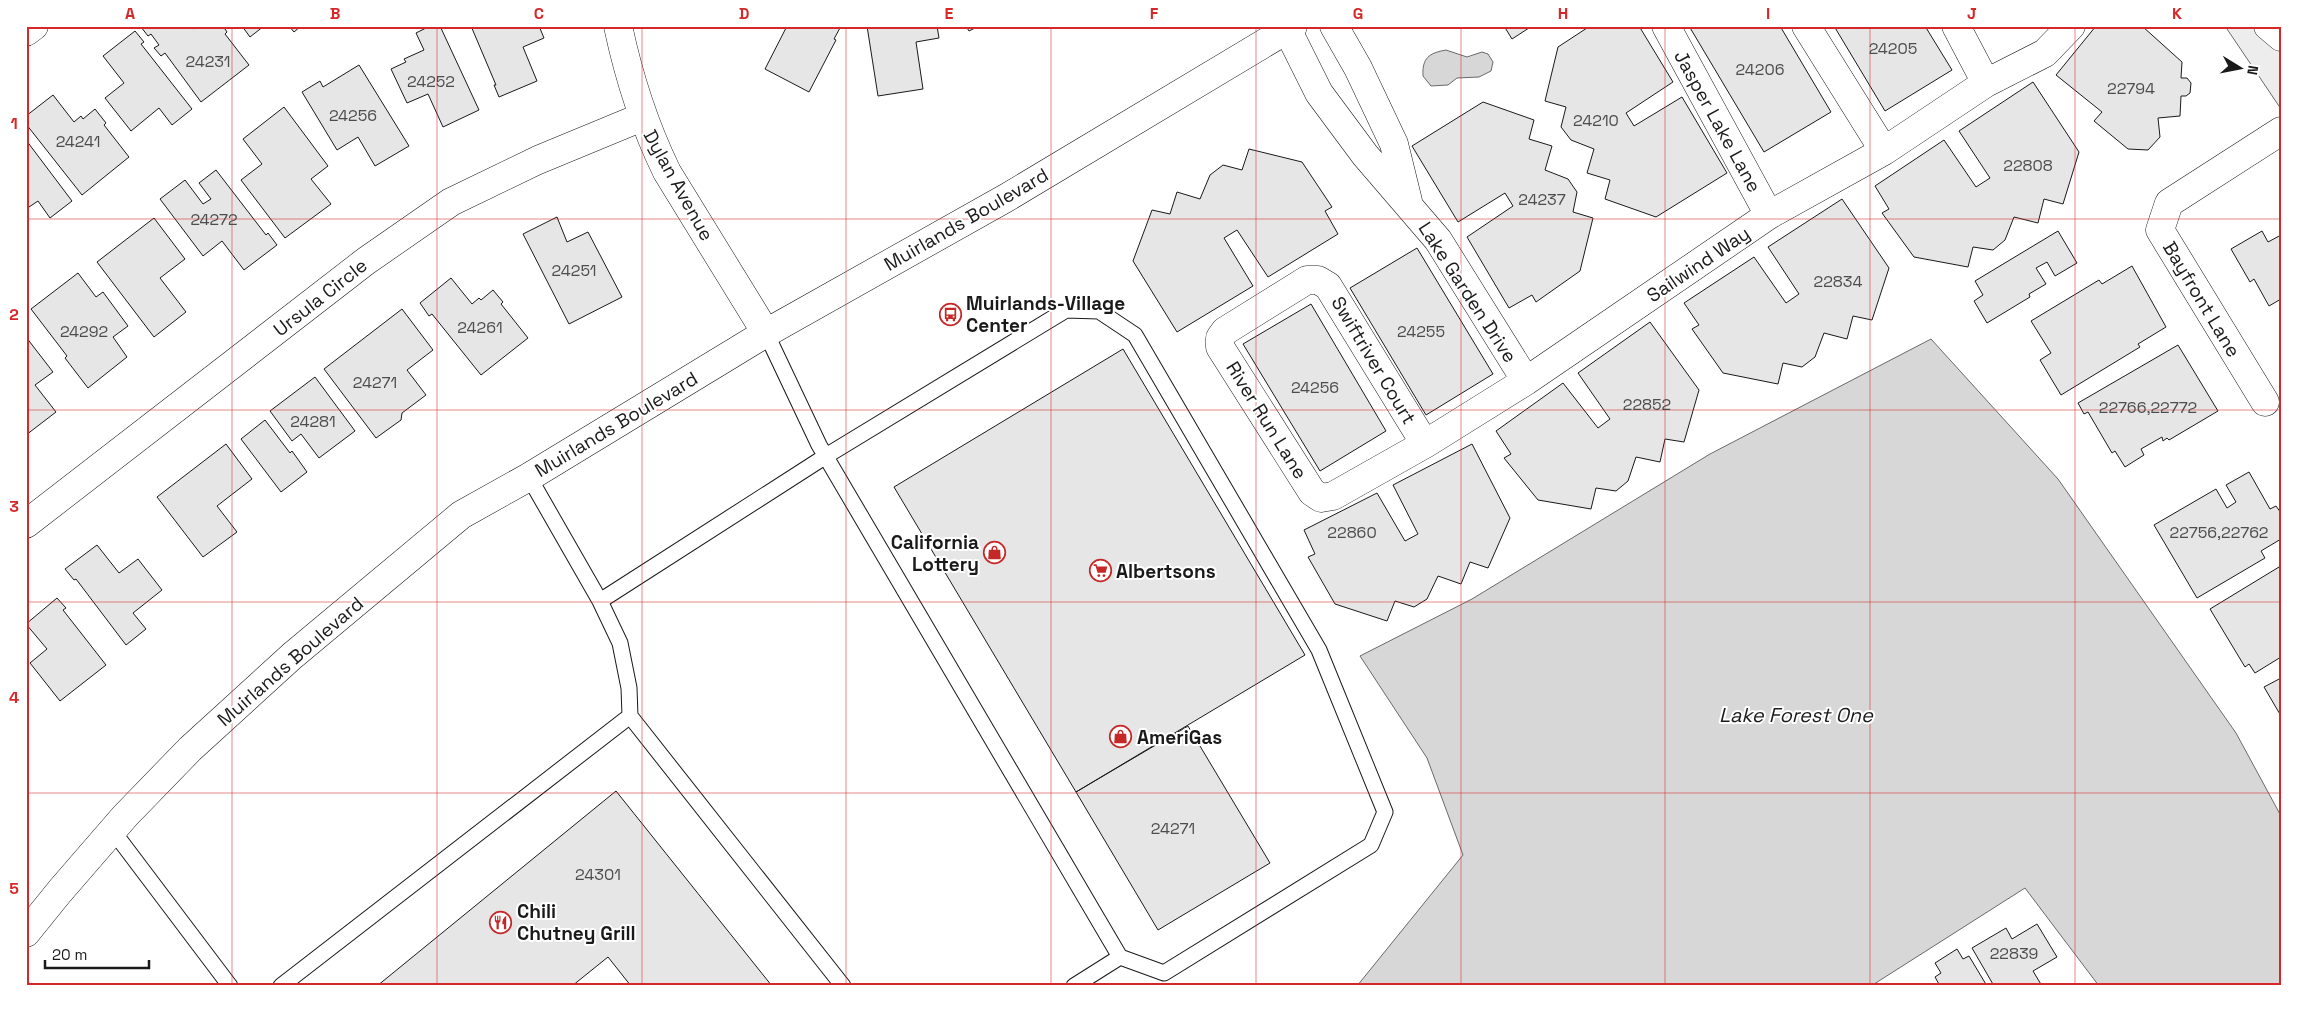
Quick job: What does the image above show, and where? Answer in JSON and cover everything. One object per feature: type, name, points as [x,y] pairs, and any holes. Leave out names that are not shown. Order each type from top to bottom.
[{"type":"street","points":[[26,32],[34,26]]},
{"type":"street","name":"Dylan Avenue","points":[[618,26],[642,117],[667,172],[766,334]]},
{"type":"street","name":"Lake Garden Drive","points":[[1334,26],[1358,68],[1394,144],[1409,205]]},
{"type":"street","name":"Jasper Lake Lane","points":[[1666,26],[1769,215]]},
{"type":"street","points":[[1806,26],[1884,151]]},
{"type":"street","points":[[1956,26],[1986,83]]},
{"type":"street","name":"Sailwind Way","points":[[1321,498],[1333,496],[1425,444],[1526,381],[1769,215],[1884,151],[1986,83],[2045,53],[2071,26]]},
{"type":"street","points":[[2268,26],[2281,37]]},
{"type":"street","name":"Lake Garden Drive","points":[[1290,28],[1318,94],[1365,156],[1438,240],[1526,381]]},
{"type":"street","name":"Muirlands Boulevard","points":[[26,933],[113,831],[190,749],[292,656],[461,514],[530,477],[766,334],[1006,198],[1290,28]]},
{"type":"street","name":"Ursula Circle","points":[[26,524],[366,262],[451,202],[538,160],[642,117]]},
{"type":"street","name":"Bayfront Lane","points":[[2265,402],[2160,230],[2169,203],[2281,131]]},
{"type":"street","name":"River Run Lane","points":[[1318,280],[1307,280],[1225,331],[1220,338],[1220,347],[1312,492],[1321,498]]},
{"type":"street","name":"Swiftriver Court","points":[[1318,280],[1328,286],[1425,444]]},
{"type":"lane","points":[[600,601],[826,456],[1066,310],[1099,311],[1135,336],[1319,650],[1385,812],[1370,845],[1164,972],[1120,957],[826,456],[766,334]]},
{"type":"lane","points":[[530,477],[600,601],[620,643],[629,688],[630,716],[843,986]]},
{"type":"lane","points":[[281,986],[630,716]]},
{"type":"lane","points":[[113,831],[230,986]]},
{"type":"lane","points":[[1074,986],[1120,957]]},
{"type":"shaded area","points":[[2225,26],[2281,26],[2281,109]]},
{"type":"water","points":[[1446,50],[1467,57],[1482,52],[1488,54],[1493,62],[1491,71],[1479,77],[1457,78],[1448,85],[1431,86],[1423,76],[1425,61],[1431,55]]},
{"type":"water","name":"Lake Forest One","points":[[1931,339],[2058,479],[2236,733],[2281,816],[2281,986],[2099,986],[2025,888],[1871,986],[1357,986],[1463,855],[1427,758],[1360,656],[1472,599],[1710,454]]},
{"type":"building","points":[[191,26],[193,29],[197,26],[223,26],[227,32],[225,34],[249,65],[201,102],[165,53],[161,56],[154,48],[159,45],[151,34],[148,36],[141,27]]},
{"type":"building","points":[[242,26],[264,26],[250,37]]},
{"type":"building","points":[[289,26],[301,26],[294,32]]},
{"type":"building","points":[[430,26],[440,26],[479,110],[443,127],[428,94],[407,103],[391,69],[406,62],[404,59],[424,50],[416,33]]},
{"type":"building","points":[[471,26],[539,26],[544,38],[523,47],[537,81],[499,97],[494,85],[496,85]]},
{"type":"building","points":[[787,26],[841,26],[834,39],[836,40],[809,92],[765,69]]},
{"type":"building","points":[[867,26],[937,26],[939,38],[916,42],[923,89],[878,96]]},
{"type":"building","points":[[966,26],[979,26],[969,31]]},
{"type":"building","points":[[1504,26],[1532,26],[1512,39]]},
{"type":"building","points":[[1590,26],[1639,26],[1673,82],[1626,113],[1634,126],[1682,97],[1727,173],[1656,217],[1605,199],[1610,180],[1587,173],[1594,149],[1571,140],[1561,127],[1566,107],[1545,101],[1558,47]]},
{"type":"building","points":[[1689,26],[1780,26],[1831,112],[1764,152]]},
{"type":"building","points":[[1834,26],[1925,26],[1952,70],[1885,111]]},
{"type":"building","points":[[2096,26],[2142,26],[2182,62],[2181,78],[2187,78],[2191,83],[2190,93],[2186,96],[2181,96],[2180,116],[2158,118],[2160,137],[2148,150],[2128,149],[2094,121],[2102,112],[2056,75]]},
{"type":"building","points":[[135,31],[144,42],[141,44],[192,109],[172,125],[159,108],[131,131],[105,98],[124,83],[103,56]]},
{"type":"building","points":[[359,65],[409,146],[375,166],[358,137],[337,150],[302,92],[320,81],[323,87]]},
{"type":"building","points":[[2033,82],[2079,152],[2063,204],[2044,199],[2038,223],[2014,217],[2005,240],[1993,250],[1973,247],[1968,267],[1914,257],[1882,213],[1889,209],[1875,186],[1944,140],[1976,187],[1990,178],[1959,131]]},
{"type":"building","points":[[53,95],[74,122],[81,116],[83,119],[95,109],[106,123],[104,125],[129,157],[82,195],[26,124],[26,116]]},
{"type":"building","points":[[1483,102],[1534,120],[1529,139],[1552,146],[1545,170],[1568,179],[1577,192],[1573,212],[1593,218],[1580,271],[1536,302],[1532,295],[1509,308],[1467,237],[1513,206],[1505,193],[1458,222],[1412,146]]},
{"type":"building","points":[[284,107],[328,166],[311,179],[331,204],[285,238],[241,180],[262,164],[243,139]]},
{"type":"building","points":[[26,140],[72,201],[50,218],[38,201],[26,209]]},
{"type":"building","points":[[1249,149],[1302,162],[1332,207],[1325,211],[1338,234],[1268,277],[1237,230],[1224,238],[1253,286],[1177,332],[1133,261],[1152,210],[1170,214],[1177,192],[1200,199],[1210,175],[1223,165],[1242,170]]},
{"type":"building","points":[[216,170],[266,235],[268,233],[277,245],[244,270],[222,241],[203,256],[160,199],[185,180],[203,204],[211,199],[199,183]]},
{"type":"building","points":[[1842,199],[1889,268],[1872,320],[1853,316],[1847,339],[1824,333],[1815,357],[1802,367],[1783,363],[1778,384],[1723,373],[1692,329],[1699,325],[1684,303],[1754,257],[1786,303],[1799,294],[1768,247]]},
{"type":"building","points":[[557,217],[567,242],[588,232],[622,297],[569,324],[523,234]]},
{"type":"building","points":[[154,218],[185,259],[160,278],[186,312],[154,337],[97,262]]},
{"type":"building","points":[[2058,231],[2077,263],[2055,276],[2047,262],[2036,268],[2046,284],[2029,294],[2030,297],[1987,323],[1974,301],[1983,295],[1975,281]]},
{"type":"building","points":[[2262,231],[2268,242],[2281,235],[2281,299],[2269,306],[2254,279],[2250,282],[2231,249]]},
{"type":"building","points":[[1417,248],[1493,374],[1426,415],[1350,288]]},
{"type":"building","points":[[2132,266],[2166,327],[2138,344],[2140,347],[2061,395],[2040,360],[2051,353],[2031,321],[2099,280],[2102,284]]},
{"type":"building","points":[[78,273],[96,297],[103,292],[128,326],[113,337],[127,357],[88,388],[65,358],[67,356],[31,309]]},
{"type":"building","points":[[451,278],[472,304],[479,298],[481,300],[493,290],[503,302],[501,304],[528,338],[481,375],[432,314],[429,316],[420,303]]},
{"type":"building","points":[[1311,304],[1386,431],[1320,471],[1243,344]]},
{"type":"building","points":[[402,309],[433,350],[407,370],[426,395],[402,413],[401,420],[376,438],[324,369]]},
{"type":"building","points":[[1650,322],[1699,390],[1684,442],[1665,439],[1660,462],[1636,457],[1628,481],[1616,491],[1596,488],[1591,509],[1538,500],[1504,458],[1511,454],[1496,431],[1563,383],[1598,428],[1610,419],[1578,373]]},
{"type":"building","points":[[26,337],[53,372],[35,385],[56,412],[26,435]]},
{"type":"building","points":[[2178,345],[2218,411],[2169,440],[2167,438],[2163,441],[2162,437],[2141,449],[2144,455],[2125,467],[2115,451],[2112,453],[2088,412],[2084,414],[2078,403]]},
{"type":"building","name":"Albertsons","points":[[1123,349],[1305,655],[1076,792],[894,487]]},
{"type":"building","points":[[315,377],[355,431],[319,458],[301,434],[292,441],[270,411]]},
{"type":"building","points":[[265,420],[290,453],[292,451],[307,472],[281,492],[241,439]]},
{"type":"building","points":[[226,444],[252,479],[217,506],[237,532],[203,557],[157,497]]},
{"type":"building","points":[[1472,444],[1510,518],[1488,568],[1470,562],[1461,584],[1438,576],[1427,599],[1414,607],[1395,601],[1387,621],[1335,604],[1308,557],[1315,554],[1304,530],[1377,493],[1405,541],[1418,534],[1393,485]]},
{"type":"building","points":[[2249,472],[2270,509],[2276,506],[2281,513],[2281,539],[2261,551],[2265,558],[2197,598],[2154,525],[2216,489],[2227,508],[2236,502],[2226,485]]},
{"type":"building","points":[[97,545],[119,573],[138,559],[162,590],[133,613],[146,629],[126,645],[76,579],[74,580],[65,569]]},
{"type":"building","points":[[2279,567],[2281,571],[2281,657],[2255,673],[2249,664],[2245,667],[2210,609]]},
{"type":"building","points":[[57,598],[66,608],[63,610],[106,665],[60,701],[30,663],[47,649],[26,624]]},
{"type":"building","points":[[2281,678],[2281,716],[2264,687]]},
{"type":"building","points":[[1188,726],[1270,863],[1158,930],[1076,792]]},
{"type":"building","points":[[616,791],[772,986],[631,986],[608,957],[572,986],[377,986]]},
{"type":"building","points":[[2037,924],[2057,957],[2033,971],[2042,986],[1994,986],[1972,948],[2006,928],[2012,939]]},
{"type":"building","points":[[1957,949],[1963,959],[1969,956],[1987,986],[1940,986],[1935,977],[1941,973],[1935,963]]},
{"type":"place","name":"Muirlands-Village Center","points":[[950,314]]},
{"type":"place","name":"California Lottery","points":[[995,553]]},
{"type":"place","name":"Albertsons","points":[[1100,571]]},
{"type":"place","name":"AmeriGas","points":[[1121,737]]},
{"type":"place","name":"Chili Chutney Grill","points":[[501,922]]}]
